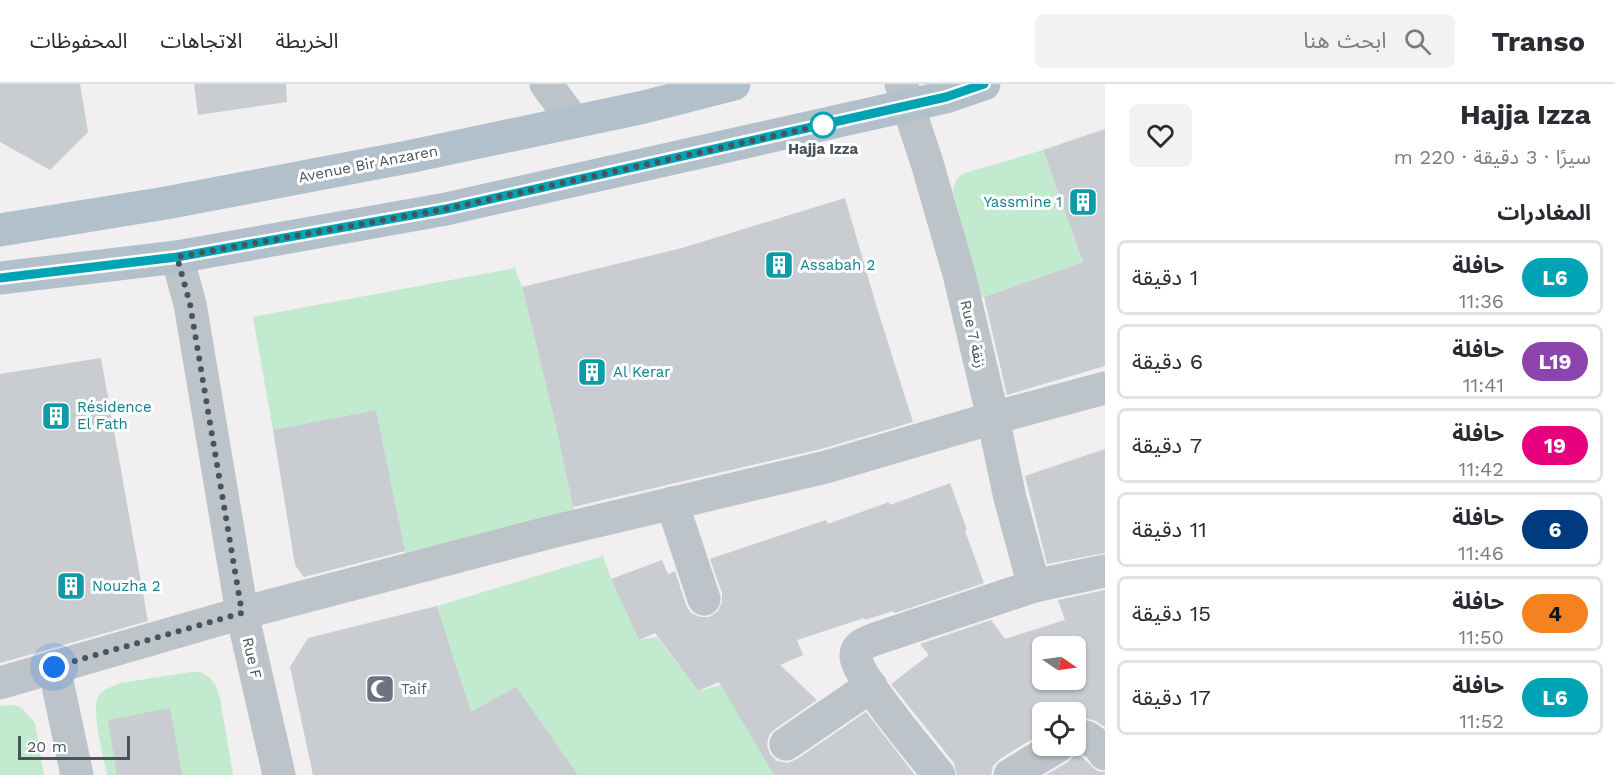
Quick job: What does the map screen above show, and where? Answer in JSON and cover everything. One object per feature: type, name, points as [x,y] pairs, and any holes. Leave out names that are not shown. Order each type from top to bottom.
[{"type":"main road","name":"Avenue Bir Anzaren","points":[[0,230],[165,203],[408,157],[644,107],[734,84]]},
{"type":"main road","points":[[0,278],[177,257],[446,209],[904,95],[946,97],[984,84]]},
{"type":"street","points":[[546,84],[574,122]]},
{"type":"street","name":"Rue 7 زنقة","points":[[904,95],[959,274],[1010,498],[1034,586]]},
{"type":"street","name":"Rue F","points":[[177,257],[190,304],[242,613],[279,775]]},
{"type":"street","points":[[0,683],[242,613],[555,531],[826,467],[1105,388]]},
{"type":"street","points":[[672,503],[704,599]]},
{"type":"street","points":[[939,775],[871,686],[859,667],[856,656],[858,648],[867,642],[1034,586],[1105,571]]},
{"type":"street","points":[[54,667],[78,775]]},
{"type":"street","points":[[786,744],[871,686]]},
{"type":"street","points":[[1086,737],[1098,745],[1105,754]]},
{"type":"street","points":[[1010,775],[1041,756]]},
{"type":"green space","points":[[1043,150],[1083,262],[981,298],[953,191],[956,180],[962,174]]},
{"type":"green space","points":[[515,268],[522,287],[556,426],[575,516],[408,558],[376,410],[273,430],[253,317]]},
{"type":"green space","points":[[603,556],[639,640],[657,637],[698,691],[721,685],[779,770],[771,775],[578,775],[471,712],[437,606]]},
{"type":"green space","points":[[200,672],[208,676],[215,684],[220,698],[233,775],[107,775],[97,722],[96,711],[99,695],[120,683]]},
{"type":"green space","points":[[15,705],[23,709],[35,723],[44,775],[0,775],[0,706]]},
{"type":"building","points":[[0,84],[80,84],[88,132],[50,170],[0,142]]},
{"type":"building","points":[[194,84],[286,84],[287,102],[198,115]]},
{"type":"building","points":[[1105,129],[1105,366],[1007,395],[984,297],[1083,262],[1043,150]]},
{"type":"building","points":[[845,198],[913,422],[821,449],[573,507],[522,287],[682,248]]},
{"type":"building","points":[[101,358],[148,621],[0,663],[0,374]]},
{"type":"building","points":[[376,410],[405,551],[304,577],[295,565],[273,430]]},
{"type":"building","points":[[1105,449],[1105,553],[1047,564],[1025,476]]},
{"type":"building","points":[[950,483],[984,583],[895,613],[893,611],[865,620],[864,618],[797,640],[803,655],[780,665],[817,700],[775,729],[769,735],[767,745],[770,754],[777,761],[788,763],[866,712],[915,775],[774,775],[719,682],[698,691],[655,633],[639,640],[611,579],[662,560],[668,574],[675,571],[686,605],[691,613],[700,617],[709,617],[718,611],[722,602],[722,593],[710,559],[826,520],[828,524],[889,502],[890,505]]},
{"type":"building","points":[[1105,590],[1105,727],[1086,718],[1086,702],[1032,702],[1032,739],[1000,759],[993,766],[991,775],[957,775],[954,763],[891,684],[929,655],[920,644],[991,620],[1005,639],[1065,620],[1058,600]]},
{"type":"building","points":[[437,606],[471,712],[516,687],[578,775],[313,775],[290,667],[308,638]]},
{"type":"building","points":[[170,708],[182,775],[117,775],[108,720]]},
{"type":"building","points":[[1074,756],[1081,756],[1097,771],[1105,772],[1105,775],[1046,775]]},
{"type":"bus line","name":"L6","points":[[0,278],[177,257],[446,209],[946,97],[984,84]]},
{"type":"place","name":"Hajja Izza","points":[[823,125]]},
{"type":"place","name":"Yassmine 1","points":[[1083,202]]},
{"type":"place","name":"Assabah 2","points":[[779,265]]},
{"type":"place","name":"Al Kerar","points":[[592,372]]},
{"type":"place","name":"Résidence El Fath","points":[[56,416]]},
{"type":"place","name":"Nouzha 2","points":[[71,586]]},
{"type":"place","name":"Taif","points":[[380,689]]},
{"type":"route","points":[[54,667],[242,613],[190,304],[177,257],[446,209],[823,125]]}]
